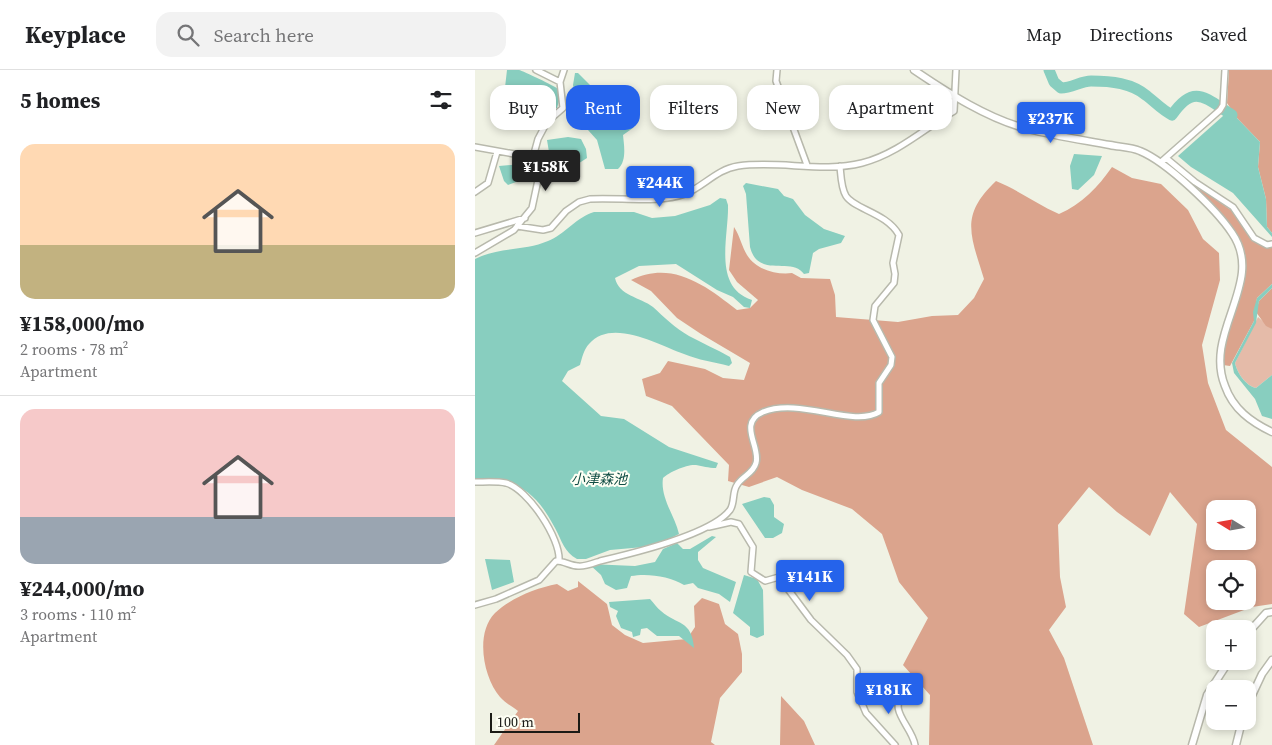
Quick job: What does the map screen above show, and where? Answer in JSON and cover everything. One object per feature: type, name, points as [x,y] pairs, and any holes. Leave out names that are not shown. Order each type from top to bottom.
[{"type":"street","points":[[536,70],[560,82]]},
{"type":"street","points":[[475,253],[517,226],[532,208],[536,188],[537,158],[535,150],[547,122],[563,108],[560,82],[564,70]]},
{"type":"street","points":[[777,70],[777,81],[807,165]]},
{"type":"street","points":[[914,70],[985,113],[1027,129],[1139,150],[1163,160],[1233,207],[1254,238],[1267,245],[1272,244]]},
{"type":"street","points":[[517,226],[543,230],[551,228],[566,210],[579,202],[591,198],[664,198],[685,194],[718,173],[735,166],[759,164],[840,166],[873,159],[924,132],[933,124],[955,111],[956,70]]},
{"type":"street","points":[[1163,160],[1221,108],[1225,70]]},
{"type":"street","points":[[475,147],[537,158]]},
{"type":"street","points":[[475,192],[488,183],[497,152]]},
{"type":"street","points":[[1163,160],[1226,225],[1240,248],[1242,280],[1220,347],[1220,370],[1226,390],[1236,407],[1254,422],[1272,432]]},
{"type":"street","points":[[705,528],[730,510],[738,483],[754,469],[757,460],[750,435],[753,421],[761,412],[788,406],[848,416],[879,412],[879,384],[891,365],[892,357],[873,320],[878,302],[893,283],[893,263],[899,235],[894,226],[887,221],[849,200],[842,188],[840,166]]},
{"type":"street","points":[[475,233],[525,218]]},
{"type":"street","points":[[475,482],[508,484],[533,503],[556,545],[559,561]]},
{"type":"street","points":[[475,605],[496,599],[539,580],[554,562],[559,561],[580,567],[642,551],[705,528],[731,522],[739,524],[753,547],[751,572],[765,581],[779,576],[811,620],[847,655],[859,673],[857,692],[866,713],[895,745]]},
{"type":"street","points":[[1256,624],[1265,613],[1272,612]]},
{"type":"street","points":[[1256,687],[1272,660]]},
{"type":"street","points":[[1192,745],[1207,695],[1223,670]]},
{"type":"street","points":[[905,693],[898,699],[897,706],[913,737],[915,745]]},
{"type":"street","points":[[1236,745],[1240,730]]},
{"type":"shaded area","points":[[1229,70],[1272,70],[1272,233],[1267,227],[1266,199],[1258,167],[1260,142],[1237,118],[1227,103]]},
{"type":"shaded area","points":[[1112,167],[1132,178],[1161,184],[1188,210],[1203,239],[1219,253],[1220,280],[1202,345],[1208,383],[1226,430],[1272,467],[1272,604],[1256,606],[1256,560],[1206,560],[1206,610],[1244,610],[1218,620],[1206,620],[1206,624],[1199,627],[1184,614],[1197,524],[1170,492],[1150,536],[1117,512],[1089,487],[1058,525],[1060,577],[1066,607],[1049,630],[1064,658],[1093,745],[929,745],[930,695],[903,665],[928,618],[899,582],[882,534],[852,509],[802,490],[777,477],[749,487],[728,481],[729,465],[672,406],[646,396],[642,379],[660,373],[668,361],[705,369],[723,378],[744,380],[750,363],[677,318],[651,291],[631,280],[660,273],[674,274],[700,284],[737,310],[750,308],[758,300],[737,282],[729,270],[734,227],[747,255],[761,268],[780,273],[792,273],[801,278],[830,279],[835,295],[836,317],[898,322],[932,316],[958,315],[974,298],[984,279],[972,238],[971,227],[977,205],[984,193],[996,181],[1059,214],[1082,200],[1095,188]]},
{"type":"shaded area","points":[[1201,189],[1235,213],[1256,242],[1272,247],[1272,284],[1257,298],[1254,321],[1230,366],[1223,365],[1224,351],[1228,332],[1242,291],[1246,273],[1246,258],[1236,233],[1226,220],[1198,192]]},
{"type":"shaded area","points":[[1272,288],[1272,329],[1266,326],[1256,312],[1259,301]]},
{"type":"shaded area","points":[[1258,317],[1272,329],[1272,375],[1256,388],[1249,385],[1243,378],[1235,363]]},
{"type":"shaded area","points":[[578,581],[607,604],[612,625],[625,635],[643,643],[687,639],[695,627],[694,606],[702,598],[719,604],[725,624],[738,634],[742,654],[742,672],[720,698],[711,742],[715,745],[494,745],[518,711],[500,697],[489,678],[483,643],[489,622],[501,608],[524,594],[557,584],[568,591],[578,587]]},
{"type":"shaded area","points":[[781,696],[804,721],[815,745],[780,745]]},
{"type":"water","points":[[507,70],[519,70],[551,85],[505,85]]},
{"type":"water","points":[[575,73],[578,73],[590,85],[573,85]]},
{"type":"water","points":[[556,88],[560,97],[556,108]]},
{"type":"water","points":[[1232,108],[1237,118],[1260,142],[1258,167],[1266,199],[1267,227],[1272,233],[1272,237],[1233,193],[1191,167],[1178,156]]},
{"type":"water","points":[[588,130],[630,130],[623,135],[624,157],[618,169],[605,169],[597,140]]},
{"type":"water","points":[[568,137],[581,139],[586,149],[587,158],[573,167],[568,175],[557,180],[547,140]]},
{"type":"water","points":[[1074,154],[1102,156],[1094,175],[1078,190],[1072,189],[1070,166]]},
{"type":"water","points":[[523,164],[533,166],[529,177],[508,185],[504,181],[499,166]]},
{"type":"water","points":[[746,183],[778,189],[784,196],[793,199],[805,215],[824,229],[845,236],[841,243],[819,249],[813,253],[809,273],[804,274],[799,269],[792,267],[767,265],[760,262],[754,257],[750,247],[746,194],[743,186]]},
{"type":"water","name":"小津森池","points":[[720,198],[726,199],[728,205],[725,245],[727,272],[732,284],[740,293],[752,300],[750,308],[744,307],[733,297],[717,290],[676,264],[639,266],[615,278],[617,284],[625,292],[653,307],[684,333],[730,357],[732,363],[729,366],[700,359],[636,336],[610,333],[599,336],[589,344],[584,351],[580,365],[568,371],[562,381],[601,416],[624,419],[669,447],[718,463],[716,468],[696,465],[683,467],[663,478],[666,500],[679,534],[655,546],[610,550],[586,559],[577,559],[566,550],[548,515],[532,496],[502,481],[475,478],[475,259],[484,255],[548,241],[560,235],[582,217],[594,212],[634,212],[652,218],[675,216],[710,205]]},
{"type":"water","points":[[1272,284],[1272,288],[1259,301],[1256,323],[1235,363],[1238,371],[1252,387],[1256,388],[1272,375],[1272,419],[1262,416],[1255,399],[1234,373],[1232,363],[1254,321],[1253,312],[1257,298]]},
{"type":"water","points":[[764,497],[770,498],[774,505],[774,517],[784,524],[782,533],[773,538],[765,538],[742,504]]},
{"type":"water","points":[[712,536],[716,537],[698,552],[698,560],[703,568],[736,582],[730,602],[719,594],[698,588],[693,583],[684,585],[672,579],[651,575],[631,576],[627,588],[616,590],[605,584],[601,575],[589,564],[635,566],[655,562],[663,549],[677,543],[683,549],[690,549]]},
{"type":"water","points":[[485,559],[510,560],[514,582],[492,590]]},
{"type":"water","points":[[744,575],[757,579],[763,590],[764,635],[757,638],[750,635],[750,627],[733,613]]},
{"type":"water","points":[[650,599],[661,611],[687,628],[693,639],[694,648],[679,636],[657,636],[647,628],[641,629],[640,635],[633,637],[632,632],[621,628],[616,616],[618,611],[610,607],[609,602]]},
{"type":"waterway","points":[[1049,70],[1054,82],[1061,88],[1087,81],[1114,82],[1135,88],[1172,115],[1180,105],[1194,96],[1207,99],[1232,115]]}]
